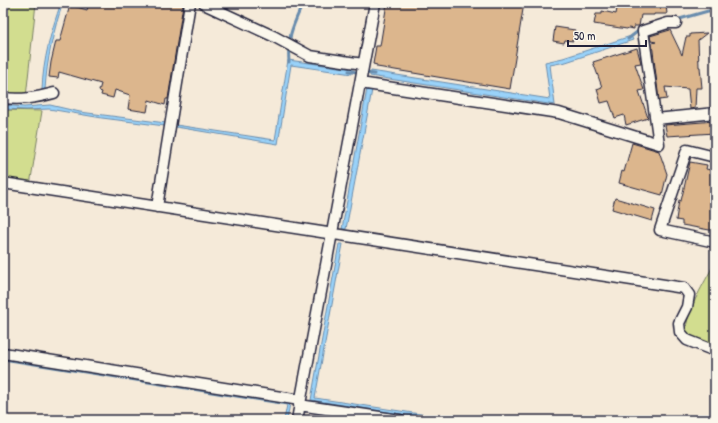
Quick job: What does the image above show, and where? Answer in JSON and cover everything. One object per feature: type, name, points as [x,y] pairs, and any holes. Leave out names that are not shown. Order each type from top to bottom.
[{"type":"street","points":[[157,207],[190,3]]},
{"type":"street","points":[[204,3],[274,36],[310,56],[363,64]]},
{"type":"street","points":[[296,420],[375,3]]},
{"type":"street","points":[[360,82],[559,113],[659,144],[643,31],[668,23],[676,23]]},
{"type":"street","points":[[3,98],[18,100],[32,99],[54,93]]},
{"type":"street","points":[[656,119],[715,113]]},
{"type":"street","points":[[715,157],[687,150],[660,230],[715,242]]},
{"type":"street","points":[[3,183],[331,235],[684,288],[689,295],[687,307],[679,323],[680,332],[687,340],[715,351]]},
{"type":"street","points":[[3,353],[400,420]]},
{"type":"green space","points":[[3,3],[36,3],[26,97],[3,97]]},
{"type":"green space","points":[[3,110],[42,111],[30,185],[3,181]]},
{"type":"green space","points":[[712,268],[715,269],[715,346],[699,340],[686,332],[692,308],[699,291]]},
{"type":"water","points":[[61,3],[63,3],[53,35],[49,56],[45,89],[42,90],[48,46]]},
{"type":"water","points":[[631,36],[633,40],[566,62],[550,65],[555,105],[370,76],[371,71],[550,99],[545,62],[563,58]]},
{"type":"water","points":[[288,60],[353,69],[352,74],[291,65],[278,144],[176,127],[176,125],[275,140]]},
{"type":"water","points":[[367,89],[372,90],[346,229],[342,229]]},
{"type":"water","points":[[3,105],[24,107],[50,105],[80,112],[166,123],[165,126],[102,118],[49,109],[3,109]]},
{"type":"water","points":[[339,244],[343,244],[315,398],[459,420],[439,420],[311,400]]},
{"type":"water","points":[[3,358],[290,403],[287,420],[284,420],[287,405],[3,360]]},
{"type":"building","points":[[89,3],[176,3],[183,5],[168,99],[166,99],[165,105],[149,100],[147,112],[128,109],[130,95],[115,90],[113,98],[101,95],[102,92],[99,91],[101,84],[59,72],[58,78],[49,77],[56,41],[60,41],[70,5],[87,10]]},
{"type":"building","points":[[387,3],[524,3],[510,89],[377,67],[377,65],[373,64],[376,46],[380,46]]},
{"type":"building","points":[[618,3],[629,3],[629,6],[666,5],[667,14],[641,15],[639,26],[634,26],[634,29],[594,24],[596,14],[602,14],[602,11],[616,14]]},
{"type":"building","points":[[555,27],[575,30],[573,41],[565,40],[564,43],[553,41]]},
{"type":"building","points":[[670,30],[682,55],[686,37],[690,37],[690,34],[707,33],[698,40],[699,67],[702,88],[696,88],[695,108],[690,109],[688,89],[665,87],[667,99],[659,100],[652,43],[656,42],[651,41],[650,36]]},
{"type":"building","points":[[637,48],[641,63],[635,64],[644,90],[639,91],[648,118],[626,125],[624,115],[615,118],[609,101],[601,103],[597,89],[602,87],[593,62]]},
{"type":"building","points":[[715,121],[715,133],[667,136],[665,125]]},
{"type":"building","points":[[632,143],[659,151],[667,174],[662,195],[619,183],[622,171],[624,172]]},
{"type":"building","points":[[690,162],[707,165],[706,169],[715,171],[715,231],[682,225],[682,221],[676,220],[679,200],[681,201]]},
{"type":"building","points":[[615,198],[655,210],[652,221],[612,209]]},
{"type":"waterway","points":[[289,62],[290,38],[303,3]]},
{"type":"waterway","points":[[676,20],[708,11],[715,11]]},
{"type":"waterway","points":[[628,39],[637,32],[642,31]]},
{"type":"waterway","points":[[349,71],[374,74]]}]
